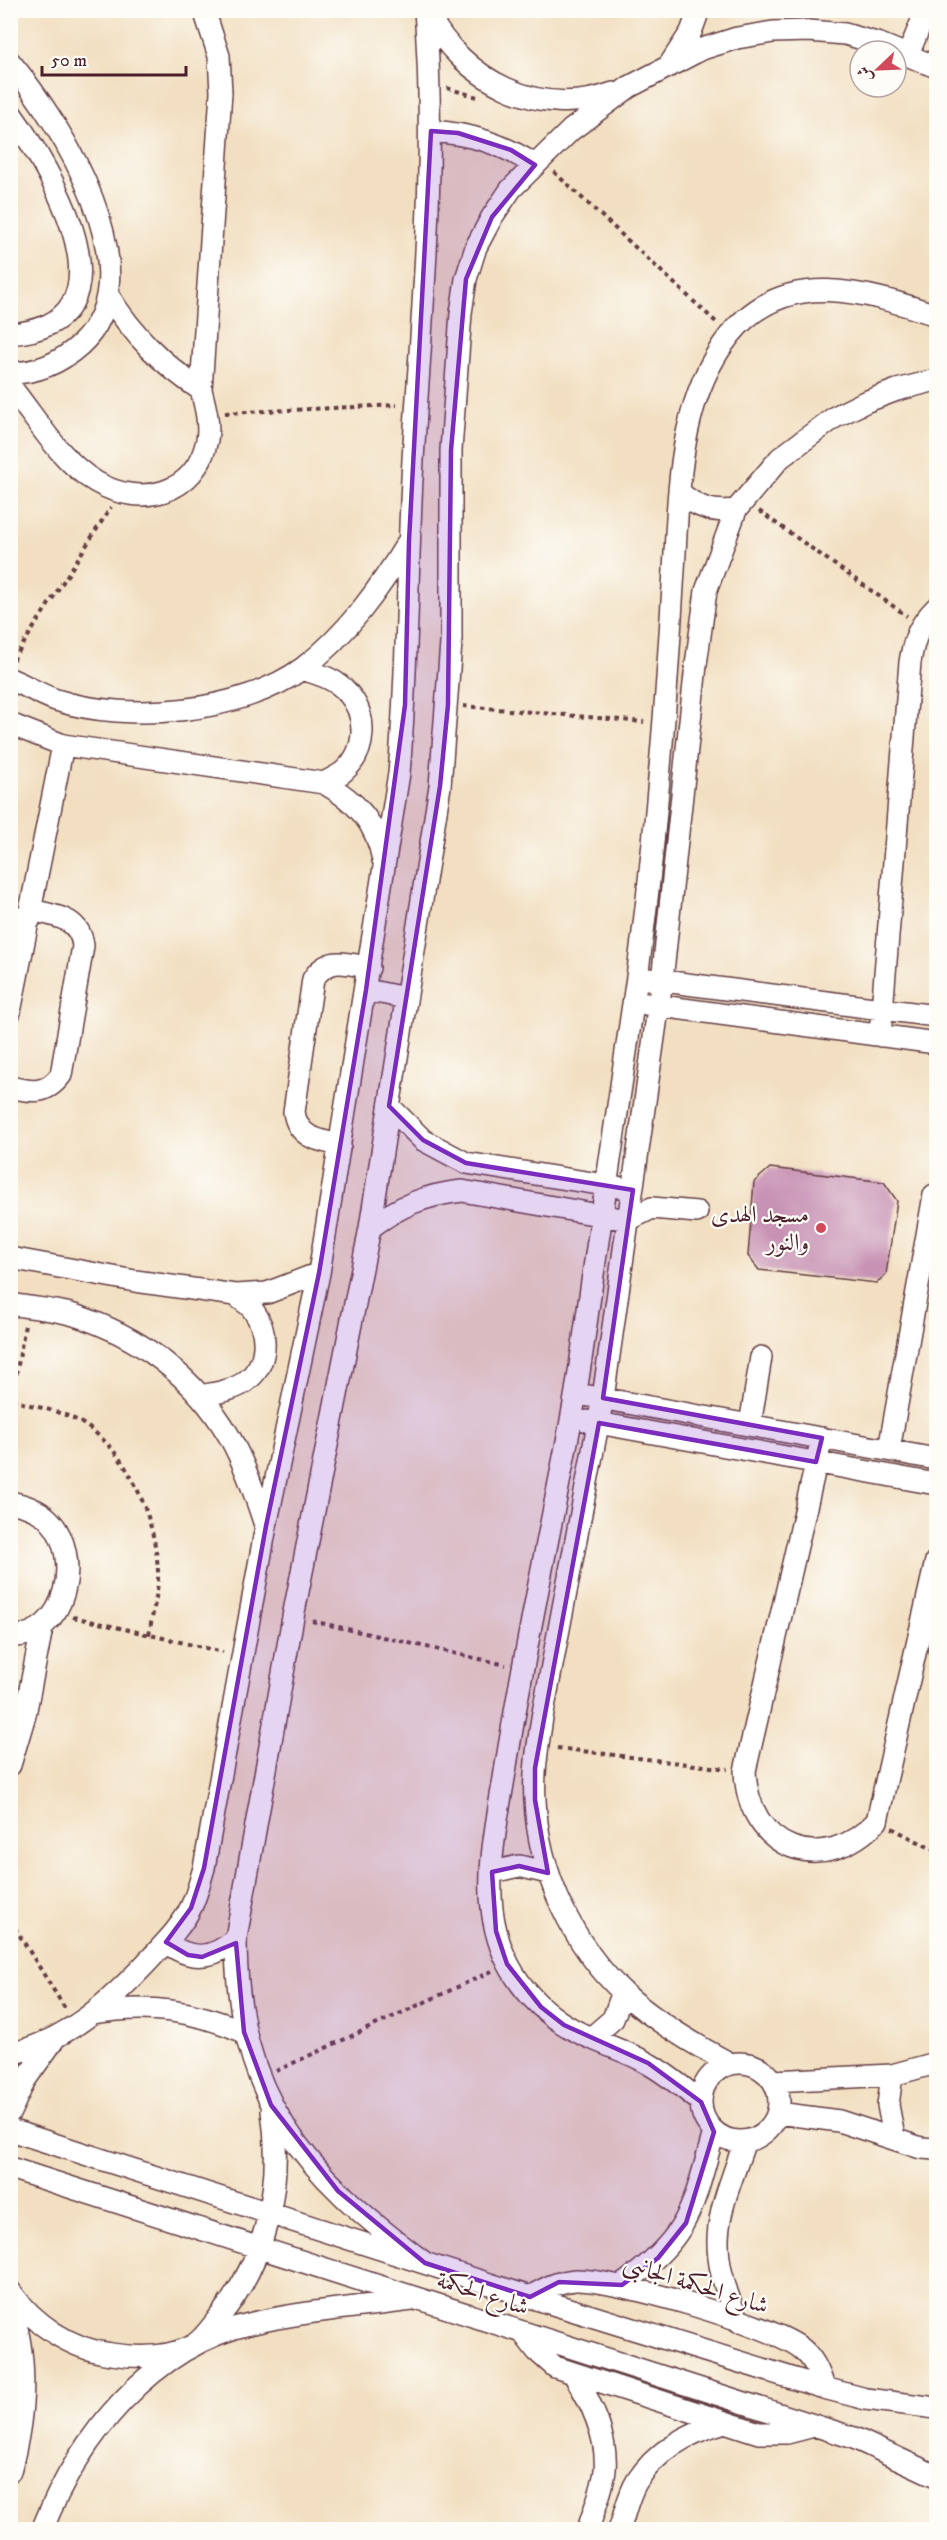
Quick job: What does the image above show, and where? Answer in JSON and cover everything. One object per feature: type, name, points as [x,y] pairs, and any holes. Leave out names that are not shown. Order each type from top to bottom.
[{"type":"street","points":[[10,386],[71,463],[94,481],[119,494],[141,497],[163,492],[184,480],[200,461],[207,438],[206,414],[201,390],[221,92],[219,56],[204,10]]},
{"type":"street","points":[[426,10],[439,34],[459,58],[483,77],[510,91],[540,99],[570,101],[601,98],[629,87]]},
{"type":"street","points":[[10,2054],[56,2037],[93,2013],[166,1942],[191,1908],[199,1888],[266,1526],[319,1273],[399,773],[405,705],[408,541],[428,223],[431,131],[426,10]]},
{"type":"street","points":[[669,64],[691,32],[699,10]]},
{"type":"street","points":[[922,17],[908,55],[936,67]]},
{"type":"street","points":[[425,2263],[364,2216],[338,2191],[291,2136],[271,2105],[259,2079],[244,2032],[236,1970],[236,1938],[293,1617],[370,1228],[440,786],[448,705],[451,450],[466,279],[476,247],[492,217],[512,189],[571,130],[629,87],[669,64],[702,49],[737,38],[773,32],[845,34],[860,39]]},
{"type":"street","points":[[10,62],[33,89],[61,132],[91,196],[103,236],[108,266],[108,295],[99,320],[86,340],[68,356],[47,367],[24,373],[10,373]]},
{"type":"street","points":[[10,112],[47,170],[76,242],[82,264],[80,287],[70,307],[54,323],[33,333],[10,334]]},
{"type":"street","points":[[431,131],[459,133],[486,139],[538,162]]},
{"type":"street","points":[[76,242],[103,236]]},
{"type":"street","points":[[701,2102],[648,2063],[564,2025],[541,2007],[507,1964],[494,1922],[491,1902],[492,1872],[522,1668],[572,1418],[637,978],[664,724],[679,492],[692,412],[706,373],[730,335],[751,315],[770,304],[812,290],[845,290],[875,295],[936,317]]},
{"type":"street","points":[[108,295],[139,339],[172,369],[201,390]]},
{"type":"street","points":[[731,2064],[674,2031],[623,1992],[582,1940],[548,1873],[539,1837],[535,1800],[538,1745],[603,1398],[659,1006],[700,627],[706,591],[716,558],[740,505],[780,458],[835,417],[876,398],[934,377]]},
{"type":"street","points":[[679,492],[693,504],[707,510],[740,505]]},
{"type":"street","points":[[10,679],[56,700],[108,711],[148,713],[188,709],[228,701],[266,687],[302,669],[335,640],[386,578],[408,541]]},
{"type":"street","points":[[879,1036],[910,662],[913,641],[920,625],[936,608]]},
{"type":"street","points":[[302,669],[329,678],[347,692],[359,711],[364,732],[358,754],[344,772],[324,783]]},
{"type":"street","points":[[12,732],[63,745],[324,783],[348,796],[367,816],[380,841],[385,868]]},
{"type":"street","points":[[10,1012],[23,916],[63,745]]},
{"type":"street","points":[[10,1088],[36,1092],[55,1084],[61,1075],[83,946],[82,935],[76,925],[68,919],[23,916]]},
{"type":"street","points":[[340,1145],[311,1138],[302,1132],[296,1123],[294,1112],[313,980],[318,971],[336,961],[369,968]]},
{"type":"street","points":[[637,978],[936,1016]]},
{"type":"street","points":[[366,990],[406,998]]},
{"type":"street","points":[[633,1003],[936,1043]]},
{"type":"street","points":[[389,1106],[423,1140],[466,1163],[633,1190],[652,1208]]},
{"type":"street","points":[[370,1228],[390,1213],[412,1201],[436,1194],[462,1191],[628,1220],[652,1208],[697,1212]]},
{"type":"street","points":[[889,1450],[934,1195]]},
{"type":"street","points":[[10,1258],[135,1281],[235,1295],[267,1293],[319,1273]]},
{"type":"street","points":[[200,1396],[226,1391],[245,1382],[260,1366],[265,1349],[263,1327],[252,1309],[235,1295]]},
{"type":"street","points":[[20,1306],[72,1314],[120,1332],[152,1352],[181,1375],[229,1435],[248,1475],[266,1526]]},
{"type":"street","points":[[750,1425],[761,1357]]},
{"type":"street","points":[[575,1393],[936,1459]]},
{"type":"street","points":[[572,1418],[936,1484]]},
{"type":"street","points":[[822,1438],[745,1772],[746,1793],[753,1813],[766,1830],[783,1843],[802,1850],[823,1852],[862,1836],[877,1821],[936,1561]]},
{"type":"street","points":[[10,1502],[34,1509],[48,1518],[60,1534],[68,1560],[66,1587],[48,1620],[26,1715],[10,1765]]},
{"type":"street","points":[[10,1636],[24,1637],[48,1620]]},
{"type":"street","points":[[492,1872],[519,1866],[548,1873]]},
{"type":"street","points":[[166,1942],[182,1953],[202,1957],[226,1948],[236,1938]]},
{"type":"street","points":[[591,2038],[613,2019],[623,1992]]},
{"type":"street","points":[[93,2013],[136,2008],[170,2009],[204,2016],[244,2032]]},
{"type":"street","points":[[10,2112],[26,2080],[56,2037]]},
{"type":"street","points":[[747,2063],[761,2069],[773,2081],[779,2096],[778,2112],[771,2126],[760,2136],[745,2141],[729,2140],[714,2132],[704,2118],[701,2102],[705,2085],[715,2072],[731,2064],[747,2063]]},
{"type":"street","points":[[773,2081],[892,2075],[936,2063]]},
{"type":"street","points":[[892,2075],[888,2105],[894,2137]]},
{"type":"street","points":[[42,2529],[68,2473],[113,2411],[166,2363],[193,2346],[210,2329],[238,2291],[260,2248],[270,2214],[276,2170],[271,2105]]},
{"type":"street","points":[[778,2112],[839,2121],[894,2137],[921,2148],[936,2149]]},
{"type":"street","name":"شارع الحكمة","points":[[10,2130],[530,2297],[824,2388],[866,2399],[936,2408]]},
{"type":"street","points":[[622,2285],[658,2258],[686,2223],[693,2207],[714,2132]]},
{"type":"street","points":[[738,2321],[722,2277],[717,2232],[719,2215],[745,2141]]},
{"type":"street","name":"شارع الحكمة","points":[[10,2168],[814,2426],[893,2454],[936,2476]]},
{"type":"street","name":"شارع الحكمة الجانبى","points":[[530,2297],[559,2282],[591,2280],[622,2285],[738,2321],[802,2349],[821,2374],[824,2388]]},
{"type":"street","points":[[10,2291],[20,2305],[43,2326],[70,2343],[100,2353],[131,2357],[162,2355],[253,2323],[418,2299]]},
{"type":"street","points":[[10,2304],[22,2359],[23,2401],[18,2442],[10,2471]]},
{"type":"street","points":[[523,2333],[545,2360],[573,2373],[759,2433],[773,2434],[814,2426]]},
{"type":"street","points":[[573,2373],[592,2409],[603,2450],[605,2470],[588,2529]]},
{"type":"street","points":[[619,2529],[636,2483],[656,2459],[681,2440],[725,2422]]},
{"type":"path","points":[[538,162],[730,335]]},
{"type":"path","points":[[206,414],[416,404]]},
{"type":"path","points":[[10,663],[119,494]]},
{"type":"path","points":[[740,505],[920,625]]},
{"type":"path","points":[[448,705],[664,724]]},
{"type":"path","points":[[11,1409],[20,1306]]},
{"type":"path","points":[[12,1401],[70,1417],[93,1431],[112,1451],[134,1483],[146,1511],[158,1572],[149,1635]]},
{"type":"path","points":[[293,1617],[522,1668]]},
{"type":"path","points":[[48,1620],[149,1635],[242,1656]]},
{"type":"path","points":[[538,1745],[745,1772]]},
{"type":"path","points":[[877,1821],[936,1851]]},
{"type":"path","points":[[10,1920],[76,2025]]},
{"type":"path","points":[[259,2079],[507,1964]]},
{"type":"highlighted area","points":[[431,131],[458,133],[511,150],[535,165],[492,217],[466,279],[451,450],[448,705],[440,786],[389,1106],[423,1140],[466,1163],[633,1190],[603,1398],[822,1438],[816,1462],[599,1423],[535,1768],[535,1800],[548,1873],[519,1866],[492,1872],[496,1931],[507,1964],[541,2007],[564,2025],[648,2063],[701,2102],[714,2132],[686,2223],[658,2258],[622,2285],[559,2282],[530,2297],[425,2263],[338,2191],[271,2105],[244,2032],[236,1943],[202,1957],[188,1955],[166,1942],[191,1908],[204,1868],[266,1526],[319,1273],[366,990],[405,705],[409,541]]},
{"type":"building","name":"مسجد الهدى والنور","points":[[770,1168],[884,1182],[897,1201],[886,1274],[877,1283],[759,1270],[748,1256],[754,1182]]},
{"type":"place","name":"مسجد الهدى والنور","points":[[821,1228]]}]
